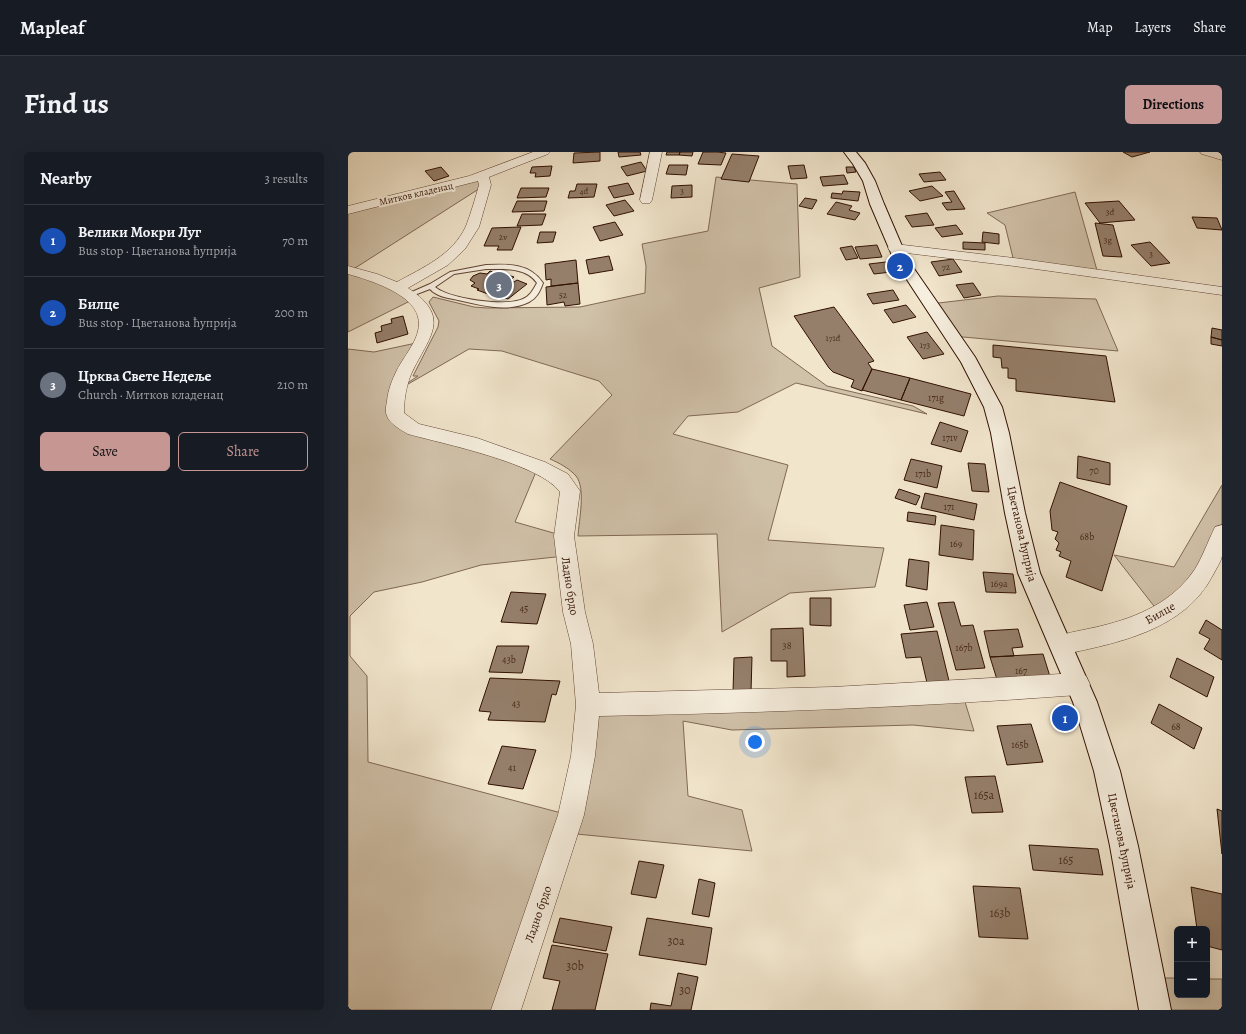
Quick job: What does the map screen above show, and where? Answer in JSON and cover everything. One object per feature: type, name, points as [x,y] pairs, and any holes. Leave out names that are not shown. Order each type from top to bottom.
[{"type":"street","name":"Митков кладенац","points":[[348,210],[457,184],[483,176],[544,152]]},
{"type":"street","points":[[646,200],[656,152]]},
{"type":"street","name":"Цветанова ћуприја","points":[[850,152],[862,167],[869,181],[876,204],[895,248],[909,273],[969,361],[993,407],[1000,433],[1015,513],[1029,574],[1062,645],[1078,684],[1094,727],[1107,771],[1124,846],[1154,1010]]},
{"type":"street","points":[[1206,152],[1222,156]]},
{"type":"street","points":[[404,291],[421,276],[443,262],[460,246],[472,227],[485,185],[483,176]]},
{"type":"street","points":[[895,248],[1014,262],[1222,291]]},
{"type":"street","name":"Ладно брдо","points":[[348,270],[404,291],[422,309],[427,319],[426,330],[421,342],[401,378],[396,391],[395,415],[404,424],[414,429],[489,449],[549,472],[565,483],[570,491],[564,536],[565,556],[574,612],[582,644],[588,705],[583,756],[571,815],[506,1010]]},
{"type":"street","name":"Билце","points":[[1062,645],[1127,630],[1161,615],[1176,605],[1193,588],[1217,558],[1222,533]]},
{"type":"street","points":[[588,705],[724,703],[956,694],[1078,684]]},
{"type":"lane","points":[[404,291],[431,286],[440,278],[456,272],[506,266],[528,271],[534,274],[540,283],[536,292],[528,299],[507,305],[489,305],[454,297],[435,291],[431,286]]},
{"type":"shaded area","points":[[483,176],[485,185],[352,270],[414,299],[348,332],[348,210]]},
{"type":"shaded area","points":[[716,177],[797,184],[800,277],[759,288],[772,346],[827,386],[913,406],[927,414],[796,383],[738,412],[688,416],[673,434],[788,465],[768,540],[884,548],[875,587],[790,593],[722,632],[717,534],[578,536],[581,496],[579,481],[570,471],[550,459],[612,395],[599,381],[502,351],[469,349],[396,391],[405,424],[538,467],[515,522],[564,536],[565,556],[481,565],[422,582],[374,592],[350,616],[350,656],[367,676],[368,762],[569,815],[588,705],[965,702],[974,731],[913,725],[732,730],[683,721],[688,796],[742,810],[752,851],[566,833],[506,1010],[348,1010],[348,349],[374,352],[421,342],[397,390],[418,376],[413,376],[438,327],[439,321],[429,302],[433,297],[474,307],[487,308],[580,307],[645,293],[646,266],[642,244],[708,231]]},
{"type":"shaded area","points":[[1075,192],[1098,274],[1014,262],[1005,225],[987,213]]},
{"type":"shaded area","points":[[998,296],[1096,299],[1118,351],[952,336],[930,304]]},
{"type":"shaded area","points":[[1222,485],[1222,533],[1161,615],[1114,555],[1174,567]]},
{"type":"shaded area","points":[[1149,978],[1174,978],[1174,998],[1210,998],[1210,979],[1222,979],[1222,1010],[1155,1010]]},
{"type":"building","points":[[600,152],[600,161],[573,163],[574,153]]},
{"type":"building","points":[[618,152],[640,152],[641,155],[619,157]]},
{"type":"building","points":[[667,152],[680,152],[679,155],[666,155]]},
{"type":"building","points":[[680,152],[693,152],[692,156],[679,155]]},
{"type":"building","points":[[703,152],[726,153],[721,165],[698,164]]},
{"type":"building","points":[[1123,152],[1150,152],[1132,157]]},
{"type":"building","points":[[732,154],[759,156],[749,182],[721,179]]},
{"type":"building","points":[[641,162],[647,171],[627,176],[621,167]]},
{"type":"building","points":[[669,165],[688,165],[686,175],[666,174]]},
{"type":"building","points":[[804,165],[807,178],[791,179],[788,166]]},
{"type":"building","points":[[552,166],[550,176],[535,177],[536,173],[530,173],[532,167]]},
{"type":"building","points":[[441,167],[449,176],[434,181],[425,171]]},
{"type":"building","points":[[846,167],[854,167],[856,172],[847,173]]},
{"type":"building","points":[[940,172],[946,180],[924,182],[919,174]]},
{"type":"building","points":[[844,175],[848,184],[823,186],[820,177]]},
{"type":"building","points":[[628,183],[634,194],[614,198],[608,187]]},
{"type":"building","points":[[577,184],[597,184],[594,197],[568,198],[570,191],[575,191]]},
{"type":"building","points":[[692,185],[692,197],[671,198],[672,186]]},
{"type":"building","points":[[932,186],[943,196],[920,201],[909,191]]},
{"type":"building","points":[[521,188],[549,188],[546,197],[517,198]]},
{"type":"building","points":[[843,191],[860,192],[858,201],[831,198],[832,193],[842,194]]},
{"type":"building","points":[[954,191],[965,209],[947,210],[942,203],[952,202],[945,192]]},
{"type":"building","points":[[805,198],[817,200],[812,209],[799,206]]},
{"type":"building","points":[[625,200],[634,211],[614,216],[606,205]]},
{"type":"building","points":[[517,201],[547,201],[544,211],[512,212]]},
{"type":"building","points":[[1119,201],[1135,220],[1100,223],[1085,203]]},
{"type":"building","points":[[836,202],[852,206],[849,210],[860,213],[855,220],[827,214]]},
{"type":"building","points":[[927,213],[934,225],[912,227],[905,216]]},
{"type":"building","points":[[522,214],[546,214],[542,225],[517,226]]},
{"type":"building","points":[[1192,217],[1217,218],[1222,230],[1197,228]]},
{"type":"building","points":[[615,222],[623,235],[600,241],[593,227]]},
{"type":"building","points":[[1095,223],[1113,225],[1122,257],[1103,256]]},
{"type":"building","points":[[956,225],[963,234],[942,237],[935,228]]},
{"type":"building","points":[[521,227],[512,250],[497,250],[499,246],[484,246],[492,228]]},
{"type":"building","points":[[540,232],[556,232],[553,242],[537,243]]},
{"type":"building","points":[[983,232],[999,234],[999,244],[982,242]]},
{"type":"building","points":[[963,242],[985,243],[985,250],[963,249]]},
{"type":"building","points":[[1150,242],[1170,263],[1151,266],[1131,245]]},
{"type":"building","points":[[877,245],[882,257],[860,259],[855,247]]},
{"type":"building","points":[[852,246],[858,258],[846,260],[840,248]]},
{"type":"building","points":[[609,256],[613,270],[589,274],[586,260]]},
{"type":"building","points":[[953,259],[962,272],[939,276],[931,262]]},
{"type":"building","points":[[576,260],[578,283],[551,286],[551,279],[546,280],[545,264]]},
{"type":"building","points":[[886,262],[891,272],[874,274],[869,264]]},
{"type":"building","points":[[490,271],[514,277],[510,281],[514,282],[517,280],[527,284],[508,299],[498,295],[501,293],[496,292],[491,295],[471,286],[475,283],[470,280],[473,276],[480,273],[487,274]]},
{"type":"building","points":[[578,283],[580,304],[565,306],[564,302],[547,305],[546,287]]},
{"type":"building","points":[[973,283],[981,295],[964,298],[956,285]]},
{"type":"building","points":[[893,290],[899,300],[873,304],[867,294]]},
{"type":"building","points":[[906,305],[916,317],[893,323],[884,310]]},
{"type":"building","points":[[834,307],[874,361],[868,363],[872,369],[862,391],[851,387],[854,380],[833,372],[829,368],[794,316]]},
{"type":"building","points":[[403,316],[408,334],[377,343],[375,333],[382,331],[381,326],[392,323],[391,319]]},
{"type":"building","points":[[1212,328],[1222,330],[1222,340],[1211,337]]},
{"type":"building","points":[[927,332],[944,354],[923,359],[907,337]]},
{"type":"building","points":[[1211,337],[1222,340],[1222,346],[1211,344]]},
{"type":"building","points":[[993,345],[1106,356],[1115,402],[1016,391],[1016,379],[1008,378],[1008,368],[1002,368],[1001,358],[993,357]]},
{"type":"building","points":[[872,369],[910,378],[901,400],[862,390]]},
{"type":"building","points":[[910,378],[971,394],[964,416],[901,400]]},
{"type":"building","points":[[940,422],[968,431],[961,452],[931,444]]},
{"type":"building","points":[[1078,456],[1110,463],[1110,485],[1077,478]]},
{"type":"building","points":[[911,459],[942,466],[937,488],[904,480]]},
{"type":"building","points":[[968,463],[985,464],[989,492],[972,491]]},
{"type":"building","points":[[1060,482],[1127,506],[1102,591],[1066,577],[1071,561],[1059,556],[1061,552],[1056,550],[1059,543],[1055,539],[1058,532],[1052,530],[1050,511]]},
{"type":"building","points":[[899,489],[920,496],[916,505],[895,498]]},
{"type":"building","points":[[925,493],[977,504],[974,520],[921,508]]},
{"type":"building","points":[[908,512],[936,516],[935,525],[907,521]]},
{"type":"building","points":[[941,525],[974,530],[973,560],[939,555]]},
{"type":"building","points":[[909,559],[929,562],[927,590],[906,586]]},
{"type":"building","points":[[983,572],[1013,574],[1016,593],[986,592]]},
{"type":"building","points":[[511,592],[546,594],[537,624],[501,622]]},
{"type":"building","points":[[810,598],[831,598],[831,626],[810,625]]},
{"type":"building","points":[[927,602],[934,627],[910,630],[904,605]]},
{"type":"building","points":[[954,602],[961,626],[973,625],[985,668],[956,670],[938,603]]},
{"type":"building","points":[[1206,620],[1222,630],[1222,660],[1204,649],[1210,639],[1199,633]]},
{"type":"building","points":[[803,628],[805,676],[787,677],[787,661],[771,661],[771,629]]},
{"type":"building","points":[[1018,629],[1023,647],[1012,648],[1014,656],[990,657],[984,631]]},
{"type":"building","points":[[937,631],[949,681],[927,683],[921,657],[906,658],[901,634]]},
{"type":"building","points":[[497,646],[529,646],[522,673],[489,672]]},
{"type":"building","points":[[1043,654],[1052,683],[999,686],[990,657]]},
{"type":"building","points":[[752,657],[751,692],[733,692],[734,658]]},
{"type":"building","points":[[1177,658],[1214,677],[1207,697],[1170,677]]},
{"type":"building","points":[[490,678],[560,681],[556,695],[552,694],[545,722],[488,720],[491,712],[479,711]]},
{"type":"building","points":[[1159,704],[1202,728],[1194,749],[1151,723]]},
{"type":"building","points":[[1031,724],[1043,762],[1007,765],[997,726]]},
{"type":"building","points":[[502,746],[536,750],[523,789],[488,784]]},
{"type":"building","points":[[995,776],[1003,812],[972,813],[965,777]]},
{"type":"building","points":[[1217,809],[1222,811],[1222,854]]},
{"type":"building","points":[[1029,845],[1098,849],[1103,875],[1033,870]]},
{"type":"building","points":[[639,861],[664,865],[656,898],[631,894]]},
{"type":"building","points":[[699,879],[715,883],[709,917],[692,914]]},
{"type":"building","points":[[973,886],[1020,888],[1028,939],[979,937]]},
{"type":"building","points":[[1191,887],[1222,894],[1222,950],[1210,947],[1210,926],[1197,926]]},
{"type":"building","points":[[560,918],[612,927],[606,951],[553,942]]},
{"type":"building","points":[[647,918],[712,928],[706,965],[639,955]]},
{"type":"building","points":[[552,945],[608,954],[595,1010],[552,1010],[560,981],[543,978]]},
{"type":"building","points":[[678,973],[698,977],[691,1010],[650,1010],[651,1003],[671,1006]]},
{"type":"place","name":"Билце","points":[[900,266]]},
{"type":"place","name":"Црква Свете Недеље","points":[[499,285]]},
{"type":"place","name":"Велики Мокри Луг","points":[[1065,718]]}]
